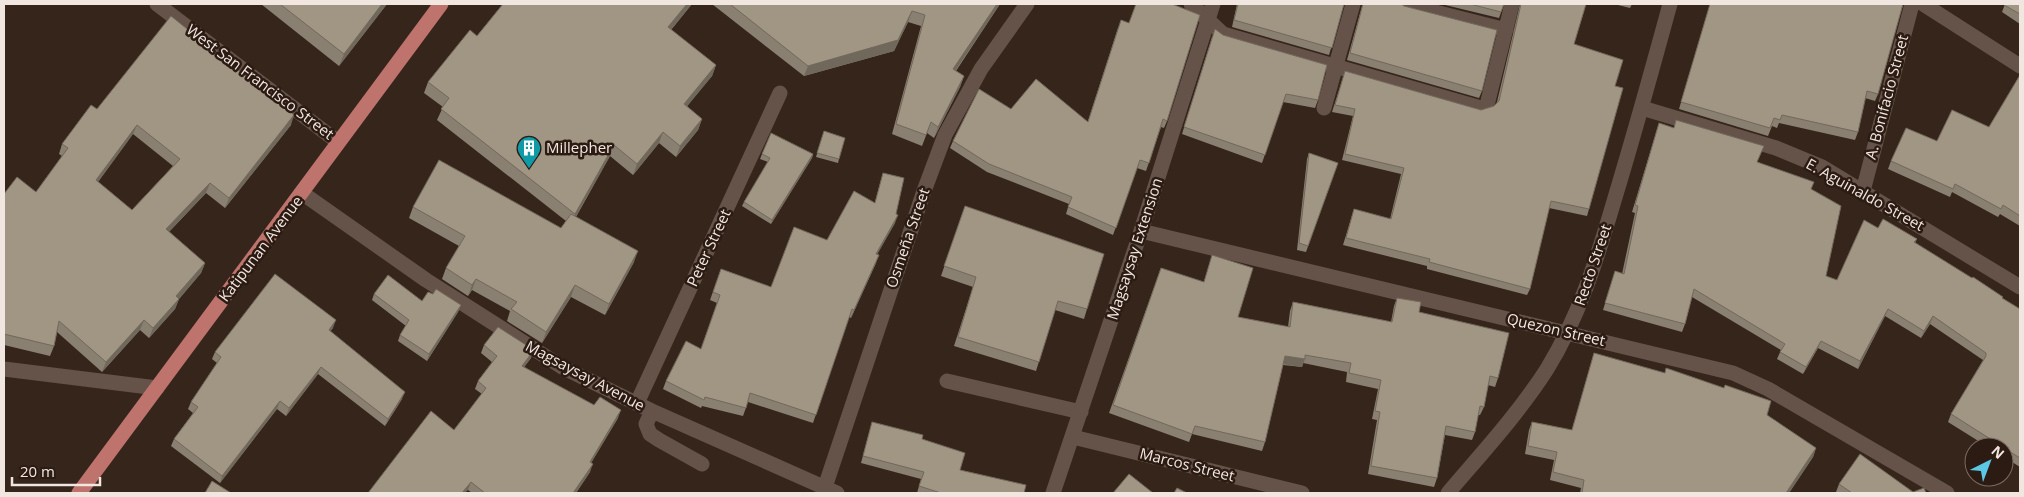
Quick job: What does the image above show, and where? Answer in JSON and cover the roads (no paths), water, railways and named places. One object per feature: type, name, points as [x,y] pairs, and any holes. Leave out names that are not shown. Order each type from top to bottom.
[{"type":"main road","name":"Katipunan Avenue","points":[[80,493],[441,4]]},
{"type":"street","name":"West San Francisco Street","points":[[157,4],[338,142]]},
{"type":"street","name":"Osmeña Street","points":[[828,492],[924,191],[945,136],[981,68],[1027,4]]},
{"type":"street","points":[[1191,4],[1223,34],[1335,68],[1481,108],[1486,105],[1512,4]]},
{"type":"street","name":"Magsaysay Extension","points":[[1053,493],[1082,412],[1213,4]]},
{"type":"street","points":[[1324,108],[1352,4]]},
{"type":"street","points":[[1404,4],[1506,30]]},
{"type":"street","name":"Recto Street","points":[[1448,493],[1547,369],[1566,333],[1594,268],[1642,108],[1670,4]]},
{"type":"street","name":"A. Bonifacio Street","points":[[1863,190],[1912,4]]},
{"type":"street","points":[[1923,4],[2020,66]]},
{"type":"street","name":"Peter Street","points":[[637,403],[780,93]]},
{"type":"street","name":"E. Aguinaldo Street","points":[[1642,108],[1776,148],[1822,167],[2020,286]]},
{"type":"street","name":"Magsaysay Avenue","points":[[302,193],[498,328],[562,367],[652,411],[828,492]]},
{"type":"street","name":"Quezon Street","points":[[1141,231],[1733,373],[1768,389],[1947,493]]},
{"type":"street","points":[[4,369],[157,388]]},
{"type":"street","points":[[947,381],[1082,412]]},
{"type":"street","points":[[652,411],[646,424],[650,434],[702,464]]},
{"type":"street","name":"Marcos Street","points":[[1073,437],[1302,493]]},
{"type":"place","name":"Millepher","points":[[529,169]]}]
